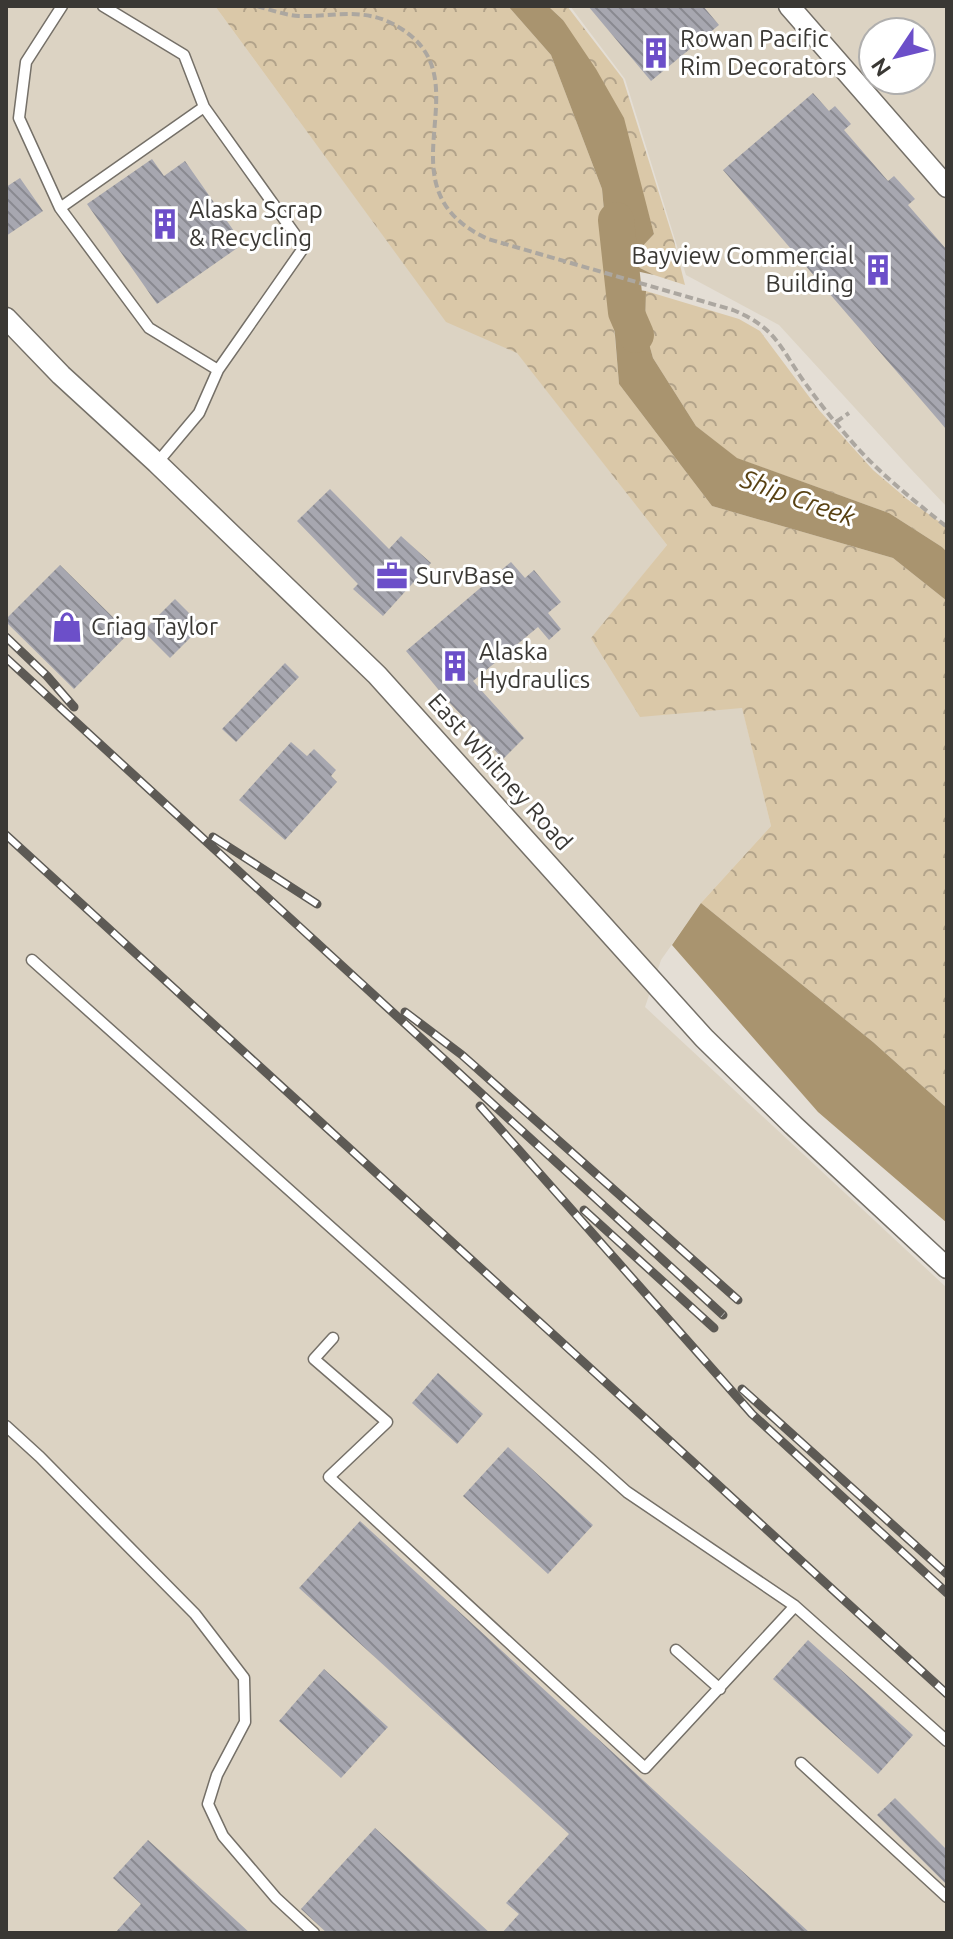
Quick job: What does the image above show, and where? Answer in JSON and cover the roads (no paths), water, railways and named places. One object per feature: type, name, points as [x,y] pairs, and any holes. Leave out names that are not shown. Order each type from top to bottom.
[{"type":"street","points":[[789,6],[947,187]]},
{"type":"street","name":"East Whitney Road","points":[[6,318],[61,375],[377,675],[704,1038],[947,1268]]},
{"type":"lane","points":[[62,6],[26,62],[19,118],[60,208],[149,328],[218,370]]},
{"type":"lane","points":[[103,6],[184,55],[204,107],[304,247],[218,370],[199,413],[157,463]]},
{"type":"lane","points":[[60,208],[204,107]]},
{"type":"lane","points":[[32,960],[627,1492],[795,1606],[947,1741]]},
{"type":"lane","points":[[333,1338],[314,1359],[387,1422],[329,1477],[645,1768],[795,1606]]},
{"type":"lane","points":[[6,1426],[195,1614],[244,1678],[245,1722],[217,1775],[208,1804],[223,1836],[276,1898],[314,1933]]},
{"type":"lane","points":[[676,1650],[720,1689]]},
{"type":"lane","points":[[801,1763],[947,1897]]},
{"type":"water","points":[[508,6],[548,6],[563,20],[624,118],[654,234],[639,250],[638,267],[654,275],[609,265],[602,189],[551,55]]},
{"type":"water","points":[[611,287],[646,291],[645,329],[653,358],[696,426],[737,458],[889,513],[942,547],[947,552],[947,601],[893,558],[712,506],[619,384]]},
{"type":"water","points":[[701,903],[873,1042],[947,1108],[947,1223],[818,1112],[672,945]]},
{"type":"waterway","name":"Ship Creek","points":[[616,220],[626,312],[636,335]]},
{"type":"railway","points":[[6,637],[74,707]]},
{"type":"railway","points":[[6,658],[723,1315]]},
{"type":"railway","points":[[6,835],[947,1694]]},
{"type":"railway","points":[[213,837],[317,904]]},
{"type":"railway","points":[[405,1012],[462,1055],[738,1300]]},
{"type":"railway","points":[[480,1106],[752,1414],[947,1593]]},
{"type":"railway","points":[[584,1210],[714,1328]]},
{"type":"railway","points":[[742,1389],[947,1574]]},
{"type":"place","name":"Rowan Pacific Rim Decorators","points":[[656,53]]},
{"type":"place","name":"Alaska Scrap & Recycling","points":[[165,224]]},
{"type":"place","name":"Bayview Commercial Building","points":[[878,270]]},
{"type":"place","name":"SurvBase","points":[[392,576]]},
{"type":"place","name":"Criag Taylor","points":[[67,627]]},
{"type":"place","name":"Alaska Hydraulics","points":[[455,666]]}]
